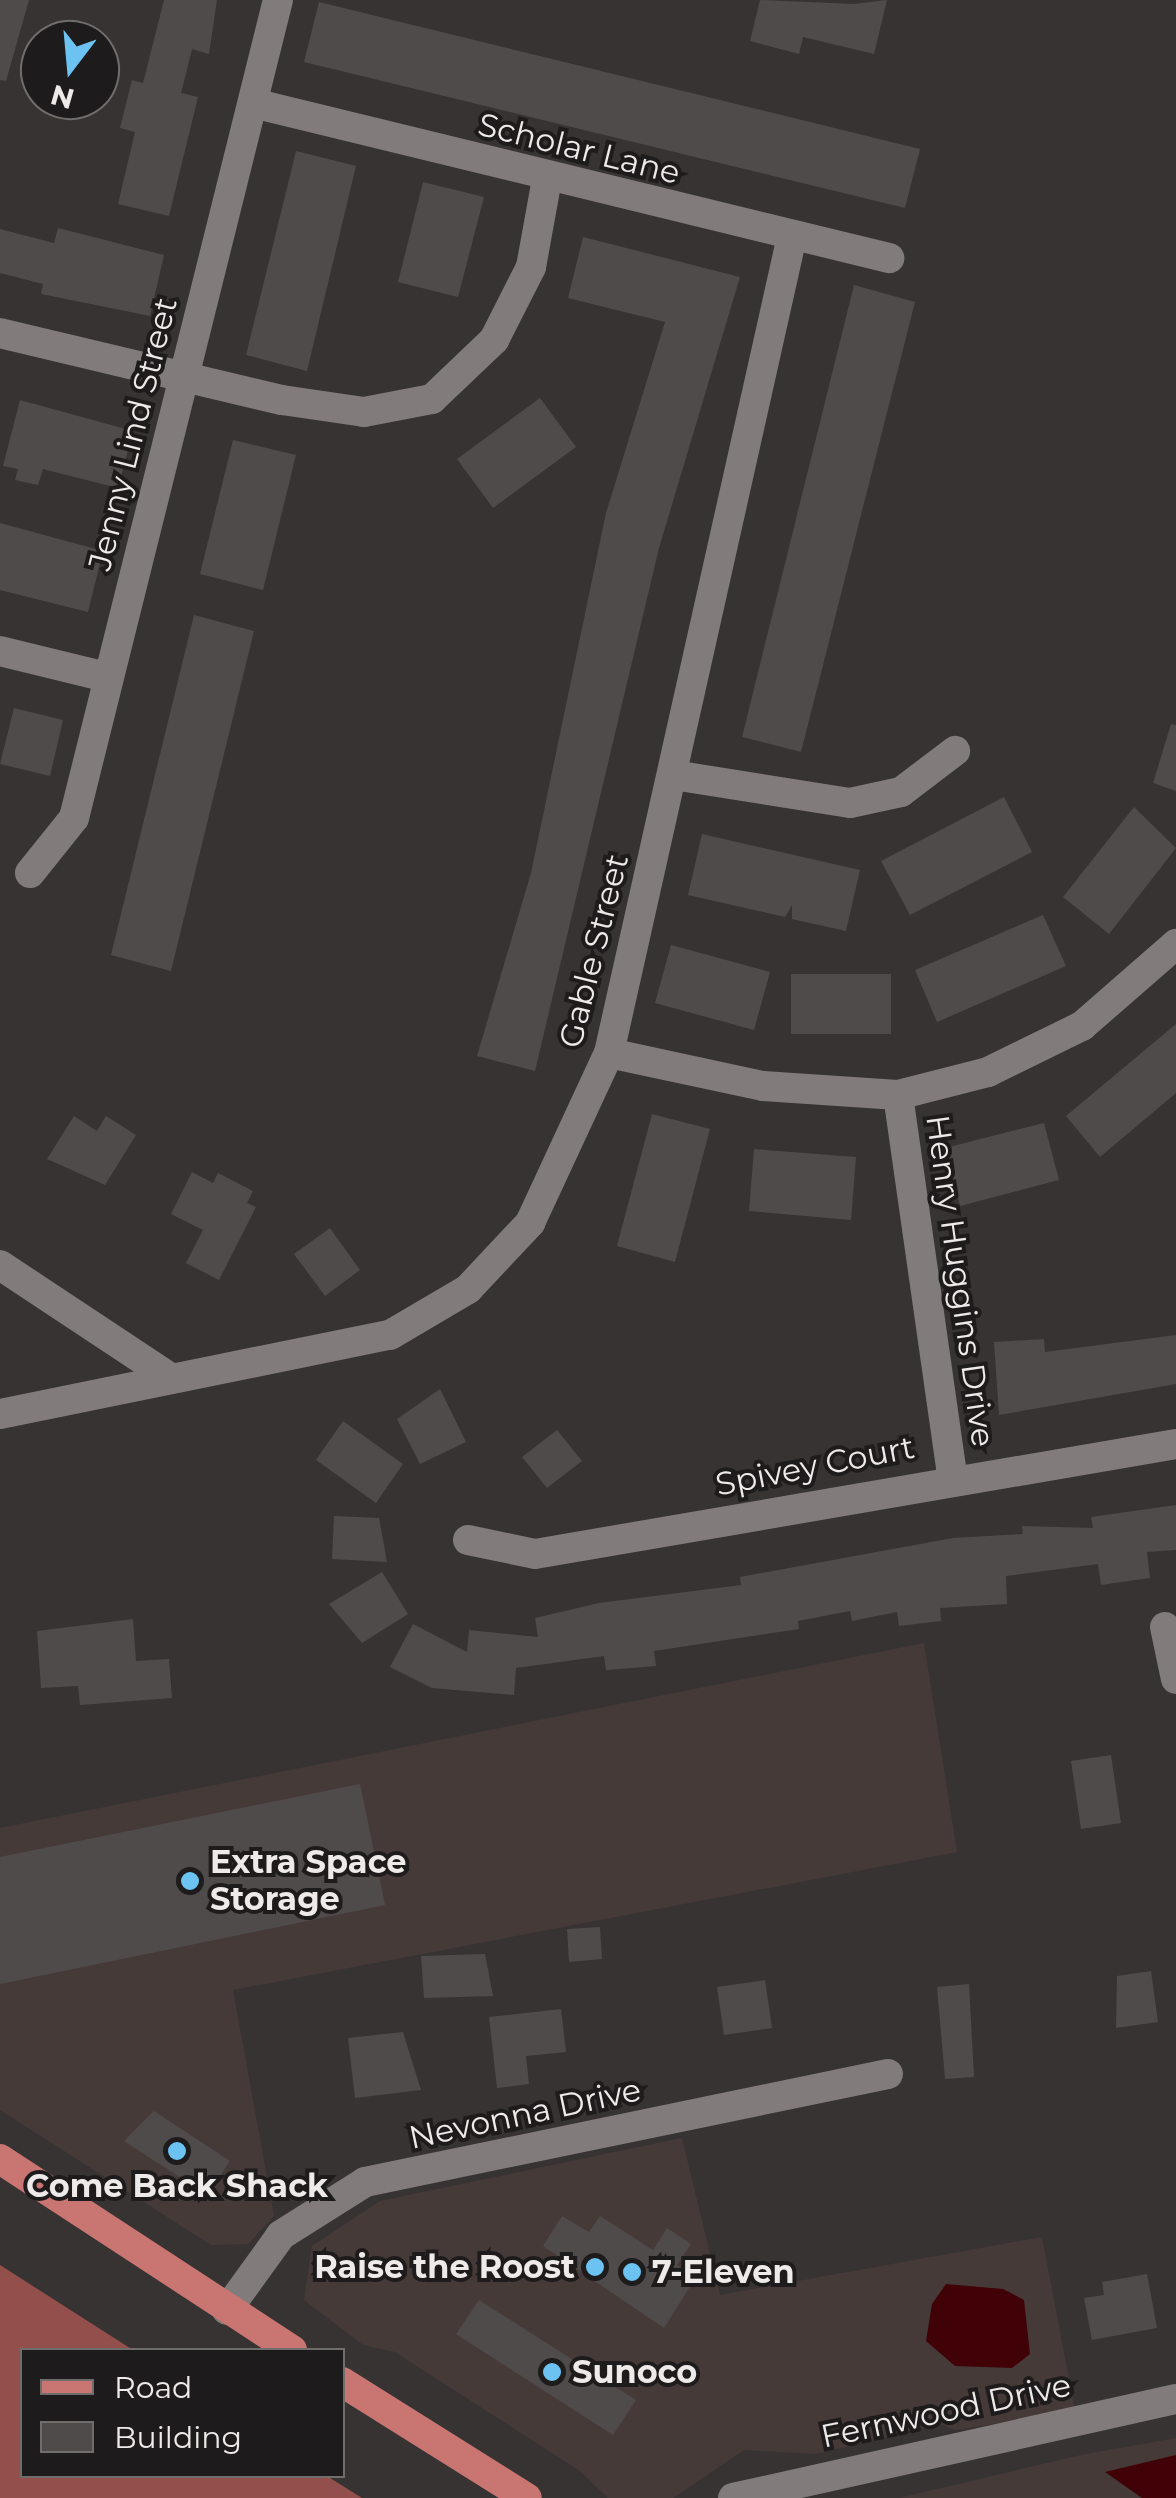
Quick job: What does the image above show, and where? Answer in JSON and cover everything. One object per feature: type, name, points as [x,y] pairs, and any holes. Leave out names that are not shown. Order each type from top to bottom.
[{"type":"main road","points":[[0,2159],[289,2348]]},
{"type":"main road","points":[[345,2384],[527,2498]]},
{"type":"street","name":"Jenny Lind Street","points":[[30,873],[74,818],[278,0]]},
{"type":"street","name":"Scholar Lane","points":[[253,103],[547,178],[890,258]]},
{"type":"street","points":[[0,333],[182,382],[364,412],[432,400],[494,340],[532,266],[547,178]]},
{"type":"street","name":"Gable Street","points":[[0,1414],[390,1335],[468,1289],[530,1223],[609,1053],[792,236]]},
{"type":"street","points":[[0,651],[107,677]]},
{"type":"street","points":[[672,775],[850,804],[901,792],[955,752]]},
{"type":"street","points":[[609,1053],[763,1086],[898,1095],[988,1072],[1082,1026],[1176,944]]},
{"type":"street","name":"Henry Huggins Drive","points":[[898,1095],[952,1476]]},
{"type":"street","points":[[0,1264],[171,1378]]},
{"type":"street","name":"Spivey Court","points":[[468,1540],[535,1554],[952,1476],[1176,1444]]},
{"type":"street","points":[[1166,1627],[1176,1679]]},
{"type":"street","name":"Nevonna Drive","points":[[227,2310],[281,2235],[364,2182],[888,2074]]},
{"type":"street","name":"Fernwood Drive","points":[[733,2498],[1176,2399]]},
{"type":"shaded area","points":[[924,1643],[957,1852],[233,1990],[274,2216],[248,2244],[211,2245],[0,2110],[0,1828]]},
{"type":"shaded area","points":[[682,2138],[720,2295],[1042,2237],[1075,2411],[956,2430],[940,2424],[816,2454],[744,2450],[673,2498],[608,2498],[580,2471],[395,2352],[363,2345],[304,2300],[312,2246],[380,2201]]},
{"type":"shaded area","points":[[0,2265],[130,2348],[20,2348],[20,2478],[330,2478],[362,2498],[0,2498]]},
{"type":"shaded area","points":[[946,2284],[1003,2289],[1024,2300],[1030,2354],[1012,2368],[955,2366],[926,2341],[932,2304]]},
{"type":"shaded area","points":[[1176,2438],[1176,2498],[899,2498],[1081,2455]]},
{"type":"shaded area","points":[[1176,2455],[1176,2498],[1142,2498],[1105,2472]]},
{"type":"building","points":[[0,0],[29,0],[23,20],[20,20],[6,81],[0,80]]},
{"type":"building","points":[[164,0],[217,0],[209,54],[192,49],[181,93],[198,97],[169,216],[118,204],[135,132],[120,128],[132,80],[143,83]]},
{"type":"building","points":[[760,0],[854,4],[887,0],[874,54],[803,37],[799,54],[750,41]]},
{"type":"building","points":[[319,2],[920,149],[905,208],[304,62]]},
{"type":"building","points":[[296,151],[356,166],[307,371],[246,355]]},
{"type":"building","points":[[423,182],[484,197],[458,297],[398,282]]},
{"type":"building","points":[[58,228],[164,255],[150,316],[41,294],[43,284],[0,273],[0,229],[54,243]]},
{"type":"building","points":[[583,237],[740,277],[659,548],[535,1071],[477,1056],[531,873],[606,513],[665,322],[568,298]]},
{"type":"building","points":[[854,285],[915,302],[801,752],[742,737]]},
{"type":"building","points":[[540,398],[576,447],[493,508],[457,459]]},
{"type":"building","points":[[20,400],[133,431],[118,488],[43,469],[38,485],[15,480],[18,469],[3,466]]},
{"type":"building","points":[[233,440],[296,455],[263,590],[200,574]]},
{"type":"building","points":[[0,523],[103,551],[88,612],[0,590]]},
{"type":"building","points":[[194,615],[254,631],[171,971],[111,955]]},
{"type":"building","points":[[14,708],[63,720],[50,776],[0,764]]},
{"type":"building","points":[[1171,724],[1176,725],[1176,791],[1153,783]]},
{"type":"building","points":[[1004,797],[1032,852],[910,915],[881,861]]},
{"type":"building","points":[[1134,807],[1176,848],[1109,934],[1063,897]]},
{"type":"building","points":[[702,834],[860,870],[846,931],[792,919],[792,905],[785,917],[688,895]]},
{"type":"building","points":[[1043,915],[1066,966],[937,1022],[915,970]]},
{"type":"building","points":[[671,945],[770,972],[754,1030],[655,1003]]},
{"type":"building","points":[[791,974],[891,974],[891,1034],[791,1034]]},
{"type":"building","points":[[1176,1024],[1176,1093],[1100,1157],[1066,1116]]},
{"type":"building","points":[[652,1114],[710,1129],[675,1262],[617,1246]]},
{"type":"building","points":[[74,1116],[97,1131],[106,1116],[136,1135],[105,1185],[47,1159]]},
{"type":"building","points":[[1044,1123],[1059,1180],[960,1206],[945,1148]]},
{"type":"building","points":[[754,1149],[856,1157],[851,1220],[749,1211]]},
{"type":"building","points":[[192,1172],[213,1183],[218,1173],[253,1191],[247,1203],[256,1207],[219,1280],[186,1263],[203,1230],[171,1214]]},
{"type":"building","points":[[330,1228],[360,1270],[325,1296],[294,1254]]},
{"type":"building","points":[[1176,1335],[1176,1384],[999,1415],[994,1342],[1044,1339],[1045,1352]]},
{"type":"building","points":[[440,1389],[466,1442],[420,1464],[397,1419]]},
{"type":"building","points":[[343,1421],[403,1464],[376,1503],[316,1460]]},
{"type":"building","points":[[557,1430],[582,1461],[547,1488],[522,1457]]},
{"type":"building","points":[[1176,1505],[1176,1550],[1147,1552],[1150,1578],[1101,1585],[1098,1564],[1006,1576],[1007,1604],[940,1608],[941,1621],[899,1626],[897,1612],[852,1621],[850,1611],[798,1621],[799,1629],[654,1651],[656,1666],[606,1670],[604,1656],[516,1668],[514,1695],[432,1688],[390,1667],[413,1624],[467,1652],[469,1630],[538,1637],[535,1618],[599,1603],[741,1585],[740,1577],[953,1538],[1023,1534],[1022,1526],[1093,1528],[1091,1517]]},
{"type":"building","points":[[334,1516],[379,1518],[387,1562],[332,1559]]},
{"type":"building","points":[[382,1572],[408,1614],[362,1643],[329,1604]]},
{"type":"building","points":[[133,1619],[136,1661],[169,1659],[172,1698],[80,1705],[78,1686],[41,1688],[37,1631]]},
{"type":"building","points":[[1111,1755],[1121,1823],[1081,1829],[1071,1761]]},
{"type":"building","name":"Extra Space Storage","points":[[360,1784],[385,1905],[0,1984],[0,1857]]},
{"type":"building","points":[[600,1927],[602,1959],[569,1962],[567,1929]]},
{"type":"building","points":[[485,1954],[493,1996],[424,1998],[421,1956]]},
{"type":"building","points":[[1151,1971],[1158,2022],[1116,2028],[1117,1976]]},
{"type":"building","points":[[765,1980],[772,2028],[724,2035],[717,1987]]},
{"type":"building","points":[[969,1984],[974,2077],[945,2079],[937,1987]]},
{"type":"building","points":[[561,2009],[566,2052],[526,2056],[529,2084],[497,2088],[489,2017]]},
{"type":"building","points":[[403,2032],[421,2090],[355,2098],[348,2038]]},
{"type":"building","name":"Come Back Shack","points":[[154,2111],[230,2161],[207,2195],[124,2141]]},
{"type":"building","name":"7-Eleven","points":[[562,2216],[589,2232],[600,2216],[653,2250],[667,2228],[691,2244],[677,2265],[696,2277],[664,2328],[543,2246]]},
{"type":"building","points":[[1147,2274],[1157,2328],[1092,2340],[1084,2298],[1104,2295],[1102,2282]]},
{"type":"building","points":[[479,2300],[636,2400],[613,2435],[456,2334]]},
{"type":"place","name":"Extra Space Storage","points":[[190,1881]]},
{"type":"place","name":"Come Back Shack","points":[[177,2151]]},
{"type":"place","name":"Raise the Roost","points":[[595,2267]]},
{"type":"place","name":"7-Eleven","points":[[632,2272]]},
{"type":"place","name":"Sunoco","points":[[552,2372]]}]
